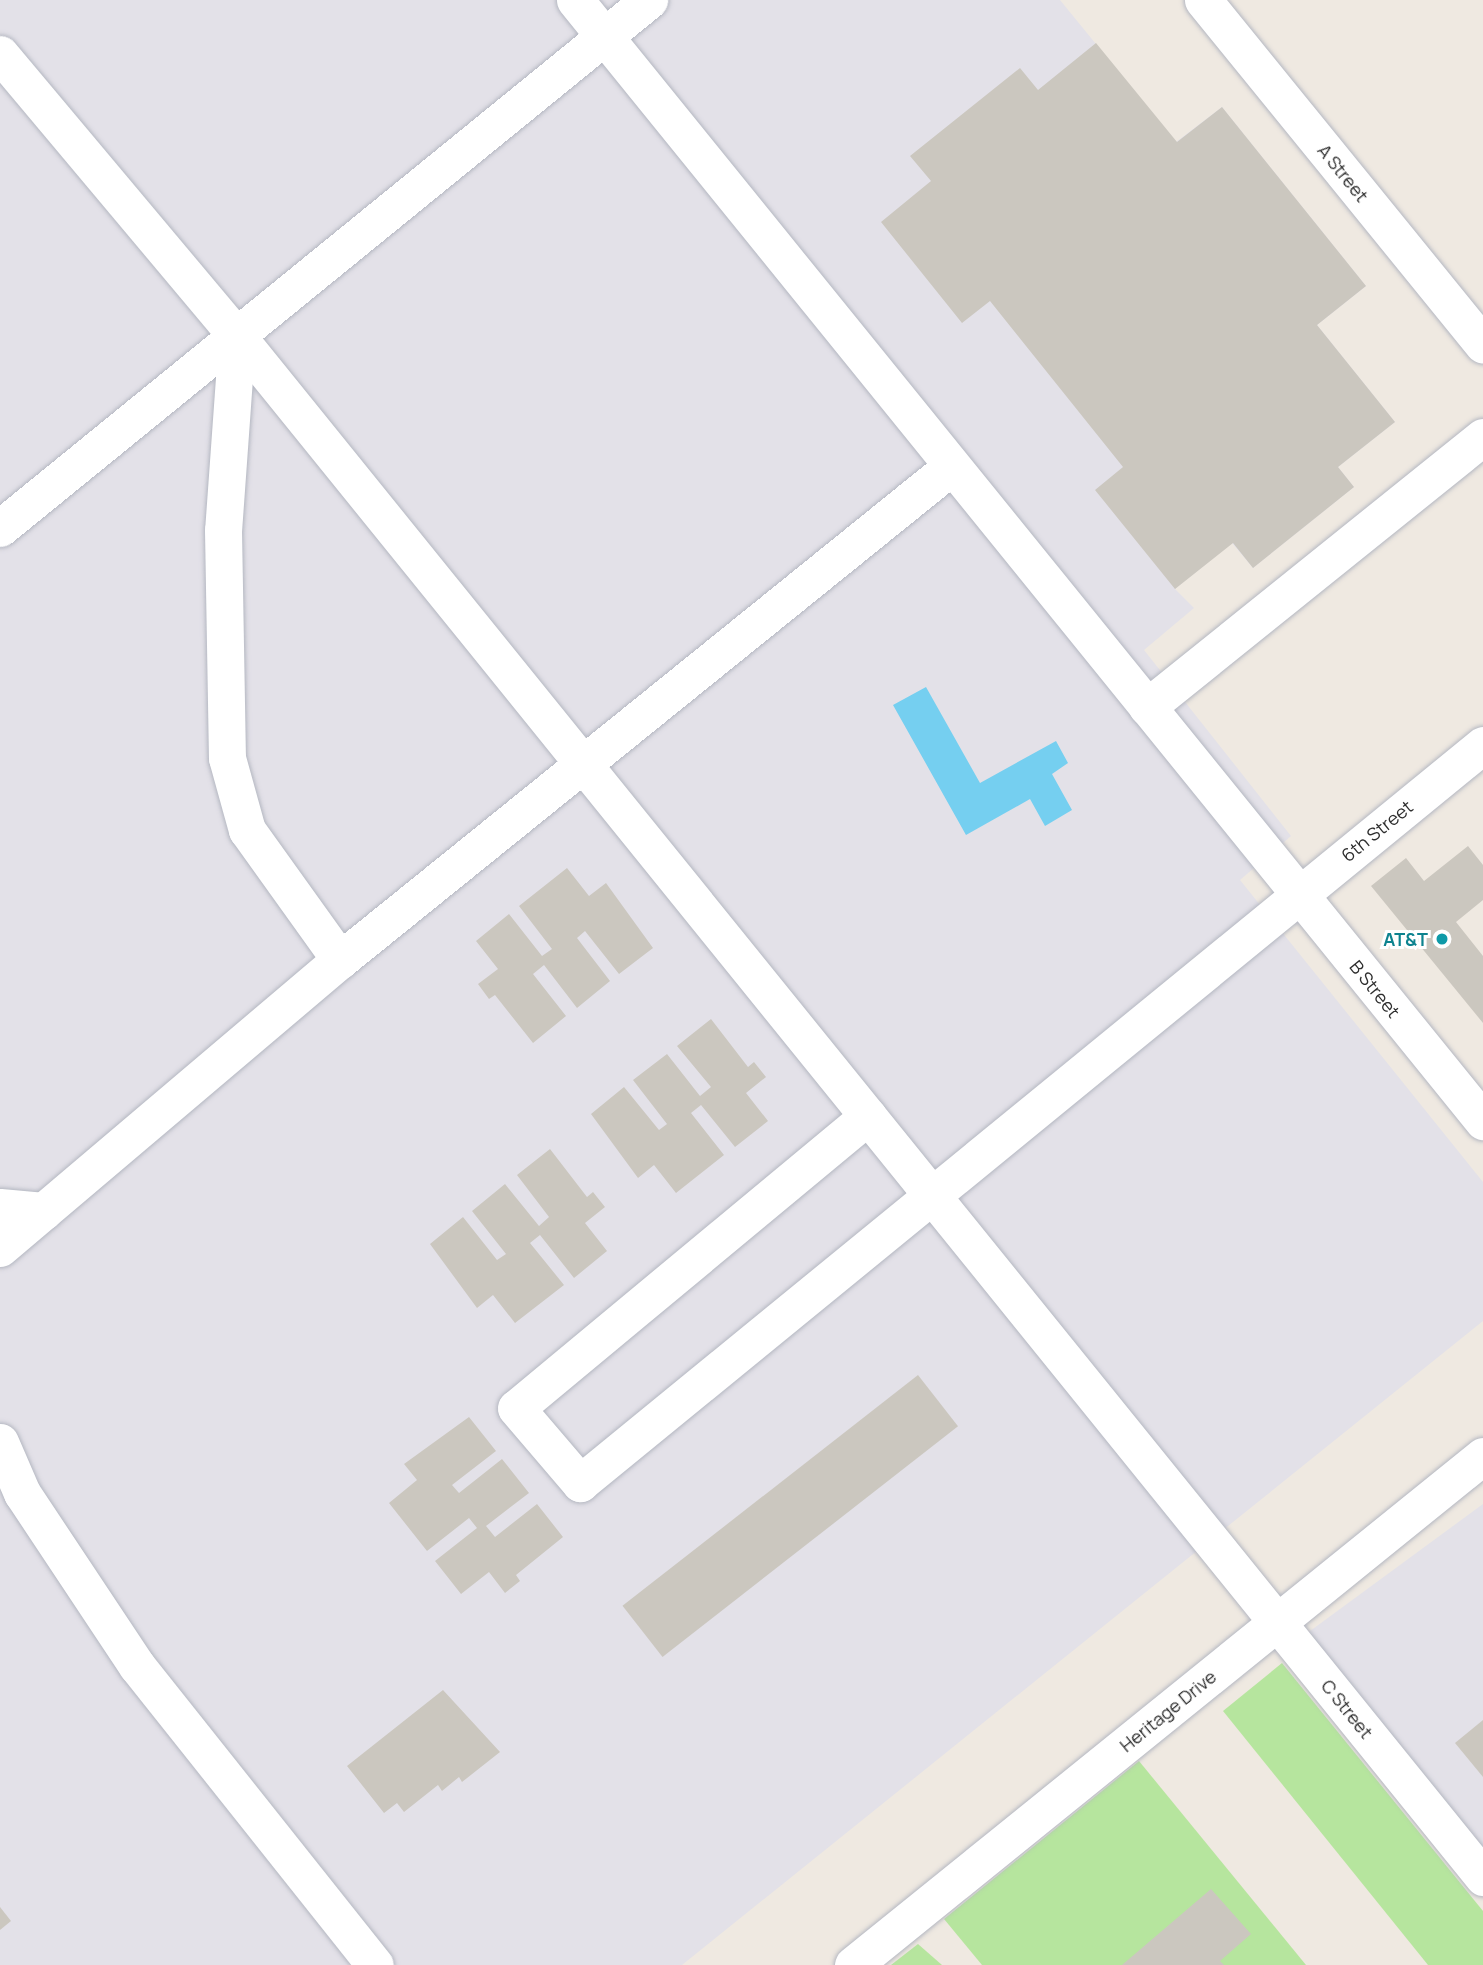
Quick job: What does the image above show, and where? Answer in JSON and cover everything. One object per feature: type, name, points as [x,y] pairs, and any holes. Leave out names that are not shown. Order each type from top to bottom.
[{"type":"street","name":"B Street","points":[[575,0],[1483,1121]]},
{"type":"street","points":[[0,528],[649,0]]},
{"type":"street","name":"A Street","points":[[1203,0],[1483,345]]},
{"type":"street","name":"C Street","points":[[0,54],[237,336],[1483,1877]]},
{"type":"street","points":[[237,336],[223,530],[227,758],[247,830],[340,960]]},
{"type":"street","points":[[1147,706],[1483,436]]},
{"type":"street","points":[[0,1248],[340,960],[952,466]]},
{"type":"street","name":"6th Street","points":[[868,1116],[516,1408],[580,1483],[930,1193],[1483,746]]},
{"type":"street","points":[[0,1207],[44,1211]]},
{"type":"street","points":[[0,1441],[22,1493],[137,1666],[375,1965]]},
{"type":"street","name":"Heritage Drive","points":[[853,1965],[1483,1456]]},
{"type":"shaded area","points":[[0,0],[1060,0],[1176,142],[1222,107],[1366,286],[1317,325],[1395,422],[1338,467],[1354,487],[1253,568],[1232,543],[1175,589],[1194,608],[1144,650],[1291,836],[1240,880],[1483,1182],[1483,1321],[682,1965],[0,1965]]},
{"type":"shaded area","points":[[1483,1504],[1483,1856],[1306,1634]]},
{"type":"green space","points":[[1282,1663],[1483,1911],[1483,1965],[1428,1965],[1223,1711]]},
{"type":"green space","points":[[1139,1761],[1306,1965],[982,1965],[944,1919]]},
{"type":"green space","points":[[918,1944],[942,1965],[891,1965]]},
{"type":"water","points":[[926,687],[980,783],[1056,741],[1068,763],[1052,774],[1072,810],[1045,826],[1030,799],[966,835],[893,705]]},
{"type":"building","points":[[1096,43],[1177,142],[1222,107],[1366,286],[1317,325],[1395,422],[1338,467],[1354,487],[1253,568],[1233,543],[1175,589],[1095,490],[1123,467],[990,301],[962,323],[881,222],[931,181],[910,156],[1020,68],[1038,90]]},
{"type":"building","name":"AT&T","points":[[1468,846],[1483,865],[1483,900],[1456,922],[1483,956],[1483,1023],[1371,886],[1406,858],[1424,881]]},
{"type":"building","points":[[567,868],[589,896],[606,883],[653,948],[619,974],[585,931],[577,938],[610,981],[577,1008],[544,965],[533,974],[566,1016],[533,1043],[495,995],[489,999],[478,984],[498,969],[476,941],[509,914],[542,956],[552,949],[519,906]]},
{"type":"building","points":[[711,1019],[748,1067],[754,1062],[766,1077],[746,1093],[768,1121],[735,1147],[701,1105],[691,1113],[724,1155],[676,1193],[654,1165],[638,1178],[591,1114],[624,1087],[659,1130],[667,1124],[633,1080],[667,1054],[700,1096],[711,1087],[677,1046]]},
{"type":"building","points":[[550,1149],[587,1197],[593,1192],[605,1207],[585,1223],[607,1251],[574,1278],[540,1235],[530,1243],[564,1285],[515,1323],[493,1295],[477,1308],[430,1244],[463,1217],[497,1260],[506,1254],[472,1211],[505,1184],[539,1226],[549,1217],[517,1175]]},
{"type":"building","points":[[918,1375],[958,1426],[663,1657],[622,1606]]},
{"type":"building","points":[[469,1417],[496,1451],[452,1485],[459,1493],[502,1459],[529,1493],[486,1526],[495,1537],[537,1504],[563,1537],[516,1575],[520,1581],[505,1593],[489,1572],[461,1594],[435,1561],[477,1528],[469,1518],[427,1551],[389,1503],[417,1480],[404,1464]]},
{"type":"building","points":[[443,1690],[500,1752],[462,1782],[459,1777],[442,1791],[438,1785],[404,1812],[397,1803],[384,1813],[347,1766]]},
{"type":"building","points":[[1483,1720],[1483,1777],[1455,1743]]},
{"type":"building","points":[[1211,1889],[1251,1934],[1220,1961],[1224,1965],[1122,1965]]},
{"type":"building","points":[[0,1907],[11,1921],[0,1930]]},
{"type":"place","name":"AT&T","points":[[1442,939]]}]
